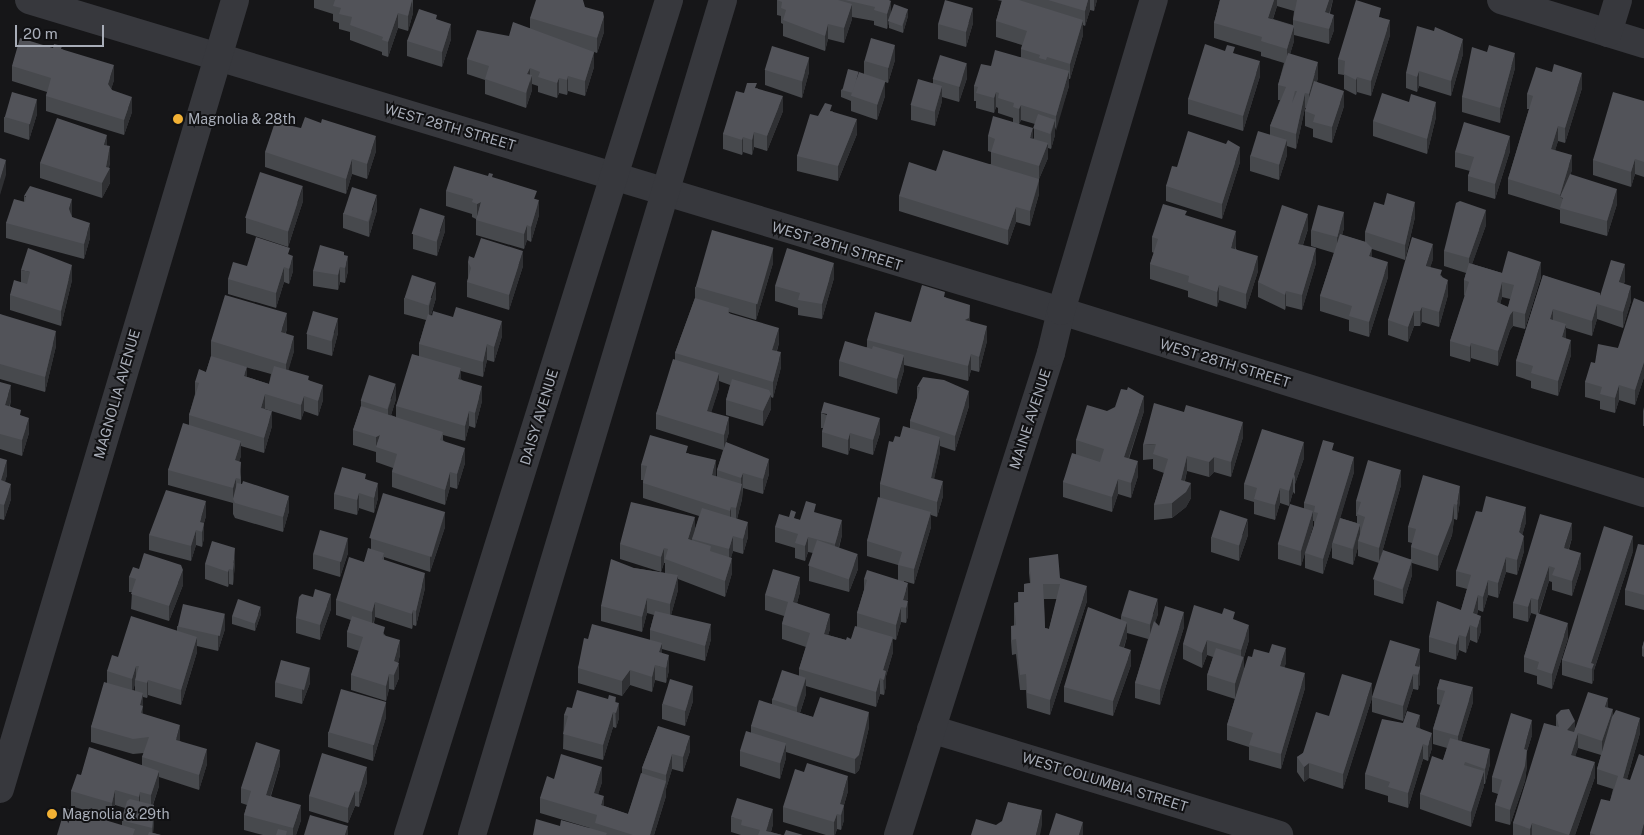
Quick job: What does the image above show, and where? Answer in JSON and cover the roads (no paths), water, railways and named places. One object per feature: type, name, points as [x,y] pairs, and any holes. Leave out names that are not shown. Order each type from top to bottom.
[{"type":"street","name":"WEST 28TH STREET","points":[[29,0],[614,176],[665,194],[1060,311],[1644,493]]},
{"type":"street","name":"MAGNOLIA AVENUE","points":[[0,789],[235,0]]},
{"type":"street","name":"DAISY AVENUE","points":[[408,835],[669,0]]},
{"type":"street","points":[[472,835],[723,0]]},
{"type":"street","name":"MAINE AVENUE","points":[[898,835],[1051,353],[1060,311],[1154,0]]},
{"type":"street","points":[[1501,0],[1644,44]]},
{"type":"street","points":[[1608,33],[1618,0]]},
{"type":"street","name":"WEST COLUMBIA STREET","points":[[931,729],[1280,835]]},
{"type":"place","name":"Magnolia & 28th","points":[[178,119]]},
{"type":"place","name":"Magnolia & 29th","points":[[52,814]]}]
